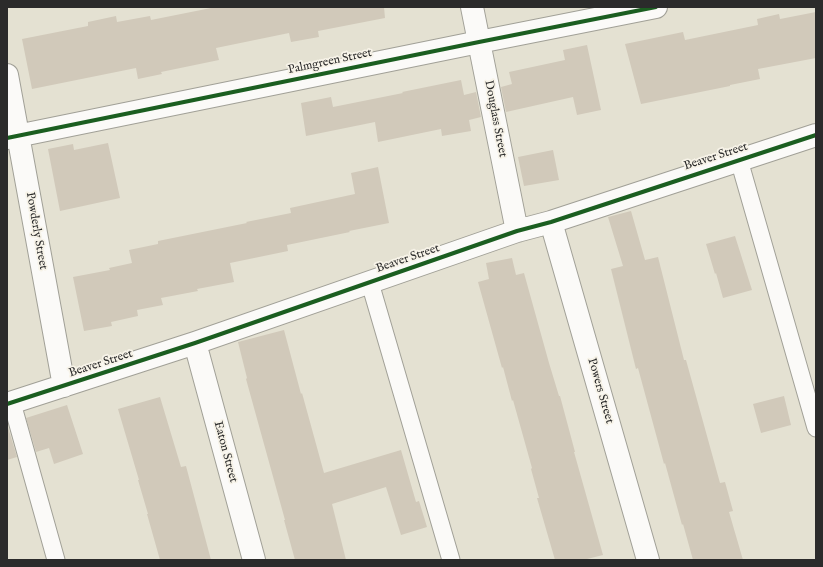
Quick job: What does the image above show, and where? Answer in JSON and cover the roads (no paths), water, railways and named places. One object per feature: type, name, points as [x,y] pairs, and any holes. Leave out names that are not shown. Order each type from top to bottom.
[{"type":"street","name":"Douglass Street","points":[[472,7],[517,232]]},
{"type":"street","name":"Palmgreen Street","points":[[13,137],[656,7]]},
{"type":"street","name":"Powderly Street","points":[[7,75],[13,137],[64,386]]},
{"type":"street","name":"Beaver Street","points":[[9,404],[195,343],[517,232],[816,135]]},
{"type":"street","name":"Powers Street","points":[[551,222],[648,560]]},
{"type":"street","name":"Eaton Street","points":[[195,343],[254,560]]},
{"type":"lane","points":[[739,160],[816,428]]},
{"type":"lane","points":[[370,282],[451,560]]},
{"type":"lane","points":[[9,404],[56,560]]}]
